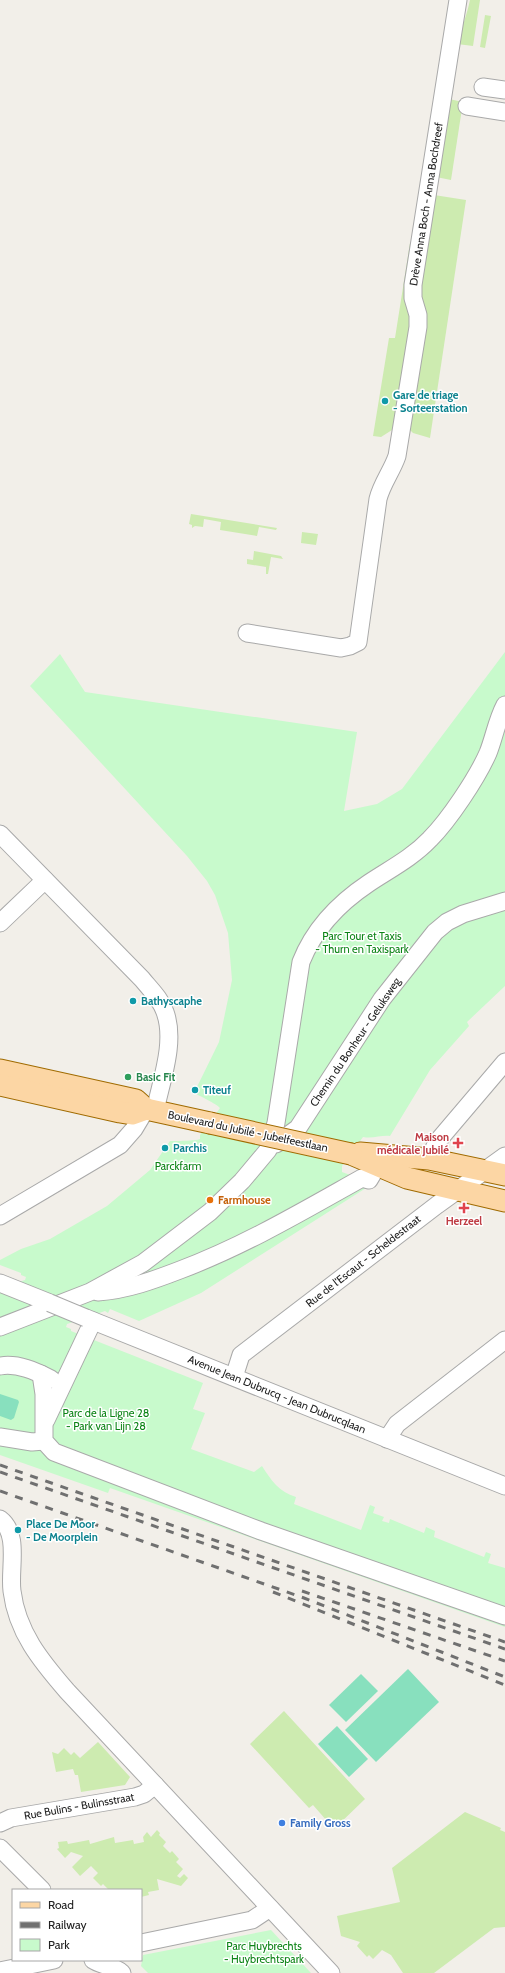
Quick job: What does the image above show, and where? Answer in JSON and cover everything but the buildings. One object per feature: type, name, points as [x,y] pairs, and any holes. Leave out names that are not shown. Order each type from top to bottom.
[{"type":"main road","points":[[0,1070],[136,1100],[150,1110]]},
{"type":"main road","points":[[0,1085],[132,1114],[150,1110]]},
{"type":"main road","name":"Boulevard du Jubilé - Jubelfeestlaan","points":[[150,1110],[351,1154],[429,1159],[505,1175]]},
{"type":"main road","name":"Boulevard du Jubilé - Jubelfeestlaan","points":[[383,1156],[407,1178],[505,1201]]},
{"type":"street","name":"Drève Anna Boch - Anna Bochdreef","points":[[247,633],[341,648],[358,642],[378,499],[383,483],[394,466],[397,456],[416,342],[418,321],[413,298],[413,285],[458,0]]},
{"type":"street","points":[[483,87],[505,90]]},
{"type":"street","points":[[467,106],[505,112]]},
{"type":"street","points":[[0,1327],[90,1292],[143,1263],[210,1212],[242,1181],[268,1150],[278,1112],[301,962],[308,945],[319,928],[352,895],[413,855],[431,839],[445,822],[478,772],[487,754],[505,705]]},
{"type":"street","points":[[0,834],[155,994],[165,1011],[168,1030],[168,1049],[150,1110],[120,1145],[0,1216]]},
{"type":"street","points":[[0,923],[45,880]]},
{"type":"street","name":"Chemin du Bonheur - Geluksweg","points":[[268,1150],[298,1128],[382,999],[435,932],[447,922],[463,914],[505,902]]},
{"type":"street","points":[[429,1159],[436,1142],[505,1062]]},
{"type":"street","points":[[278,1112],[306,1116]]},
{"type":"street","points":[[90,1292],[126,1288],[196,1264],[259,1234],[362,1178],[369,1180],[383,1156]]},
{"type":"street","name":"Rue de l'Escaut - Scheldestraat","points":[[234,1377],[241,1355],[457,1190],[505,1156]]},
{"type":"street","name":"Avenue Jean Dubrucq - Jean Dubrucqlaan","points":[[4,1284],[505,1486]]},
{"type":"street","points":[[44,1423],[68,1381],[90,1319]]},
{"type":"street","points":[[387,1439],[396,1424],[505,1340]]},
{"type":"street","points":[[0,1366],[22,1367],[68,1381]]},
{"type":"street","points":[[41,1374],[44,1394],[44,1442],[54,1452],[261,1530],[505,1616]]},
{"type":"street","points":[[0,1438],[44,1442]]},
{"type":"street","points":[[2,1523],[12,1546],[12,1591],[23,1632],[32,1649],[67,1691],[331,1973]]},
{"type":"street","name":"Rue Bulins - Bulinsstraat","points":[[0,1823],[11,1818],[135,1797],[144,1794],[154,1785]]},
{"type":"street","points":[[0,1848],[41,1889]]},
{"type":"street","points":[[142,1943],[252,1920],[270,1908]]},
{"type":"street","points":[[0,1971],[49,1961]]},
{"type":"green space","points":[[470,0],[480,0],[473,46],[457,44]]},
{"type":"green space","points":[[485,15],[491,16],[485,48],[480,47]]},
{"type":"green space","points":[[449,99],[463,102],[451,180],[436,177]]},
{"type":"green space","points":[[434,195],[466,200],[430,438],[413,433],[409,429],[418,293]]},
{"type":"green space","points":[[410,243],[413,243],[411,317],[395,422],[392,430],[381,437],[373,436],[389,338],[395,338]]},
{"type":"green space","points":[[191,514],[277,528],[276,530],[259,527],[257,536],[220,530],[221,522],[204,519],[203,527],[195,526],[192,528],[192,525],[189,524]]},
{"type":"green space","points":[[302,532],[318,534],[316,545],[301,543]]},
{"type":"green space","points":[[254,551],[281,556],[283,559],[271,557],[268,574],[266,574],[266,567],[247,564],[247,559],[253,560]]},
{"type":"green space","name":"Parc Tour et Taxis - Thurn en Taxispark","points":[[505,652],[505,986],[467,1022],[469,1026],[430,1070],[390,1136],[370,1138],[363,1137],[342,1166],[342,1172],[353,1176],[366,1188],[201,1293],[139,1321],[110,1309],[108,1313],[105,1311],[67,1324],[66,1327],[71,1329],[71,1331],[203,1383],[193,1409],[205,1413],[191,1449],[254,1472],[262,1466],[272,1481],[280,1489],[296,1497],[294,1504],[361,1530],[370,1505],[375,1507],[373,1513],[384,1517],[382,1521],[389,1523],[390,1519],[424,1533],[426,1527],[435,1531],[434,1537],[484,1557],[486,1552],[491,1554],[488,1563],[505,1568],[505,1627],[110,1488],[108,1493],[0,1455],[0,1288],[25,1280],[26,1277],[21,1275],[21,1273],[0,1265],[0,1260],[21,1249],[50,1239],[107,1206],[150,1170],[170,1141],[190,1141],[200,1139],[200,1135],[220,1108],[194,1093],[219,1042],[232,980],[228,933],[215,895],[207,881],[187,856],[30,686],[60,654],[85,692],[357,732],[344,811],[377,804],[402,789]]},
{"type":"green space","points":[[0,1394],[18,1400],[19,1402],[14,1418],[11,1420],[0,1416]]},
{"type":"green space","points":[[408,1669],[439,1702],[376,1762],[345,1730]]},
{"type":"green space","points":[[361,1674],[378,1691],[346,1722],[329,1705]]},
{"type":"green space","points":[[284,1711],[365,1799],[334,1829],[313,1805],[309,1808],[250,1744]]},
{"type":"green space","points":[[337,1726],[368,1759],[349,1777],[318,1744]]},
{"type":"green space","points":[[98,1742],[130,1777],[125,1785],[81,1792],[78,1775],[75,1775],[73,1769],[56,1772],[52,1752],[58,1754],[64,1748],[71,1755],[74,1752],[80,1758]]},
{"type":"green space","points":[[465,1812],[501,1828],[500,1830],[505,1832],[505,1927],[494,1928],[434,1973],[403,1973],[391,1955],[382,1950],[373,1959],[369,1955],[367,1957],[357,1946],[360,1942],[341,1936],[337,1916],[400,1902],[392,1868]]},
{"type":"green space","points":[[157,1830],[160,1833],[159,1835],[166,1842],[163,1846],[170,1853],[172,1851],[179,1859],[176,1862],[183,1869],[177,1876],[180,1878],[184,1874],[188,1878],[181,1886],[157,1879],[159,1890],[148,1892],[149,1895],[142,1897],[142,1889],[108,1889],[103,1884],[101,1886],[93,1878],[98,1873],[91,1866],[80,1876],[72,1867],[83,1856],[71,1852],[65,1858],[57,1849],[59,1848],[58,1842],[67,1841],[68,1844],[89,1840],[90,1844],[114,1837],[115,1843],[133,1840],[134,1844],[144,1842],[143,1837],[147,1832],[151,1837]]},
{"type":"green space","name":"Parc Huybrechts - Huybrechtspark","points":[[271,1930],[311,1973],[148,1973],[141,1966],[143,1955]]},
{"type":"railway","points":[[0,1465],[505,1642]]},
{"type":"railway","points":[[0,1472],[505,1649]]},
{"type":"railway","points":[[0,1491],[304,1598],[505,1677]]},
{"type":"railway","points":[[302,1591],[505,1661]]},
{"type":"railway","points":[[273,1592],[505,1685]]},
{"type":"place","name":"Gare de triage - Sorteerstation","points":[[385,401]]},
{"type":"place","name":"Bathyscaphe","points":[[133,1001]]},
{"type":"place","name":"Basic Fit","points":[[128,1077]]},
{"type":"place","name":"Titeuf","points":[[195,1090]]},
{"type":"place","name":"Maison médicale Jubilé","points":[[458,1143]]},
{"type":"place","name":"Parchis","points":[[165,1148]]},
{"type":"place","name":"Farmhouse","points":[[210,1200]]},
{"type":"place","name":"Herzeel","points":[[464,1208]]},
{"type":"place","name":"Place De Moor - De Moorplein","points":[[18,1530]]},
{"type":"place","name":"Family Gross","points":[[282,1823]]},
{"type":"park label","name":"Parckfarm","points":[[178,1166]]},
{"type":"park label","name":"Parc de la Ligne 28 - Park van Lijn 28","points":[[106,1419]]}]
